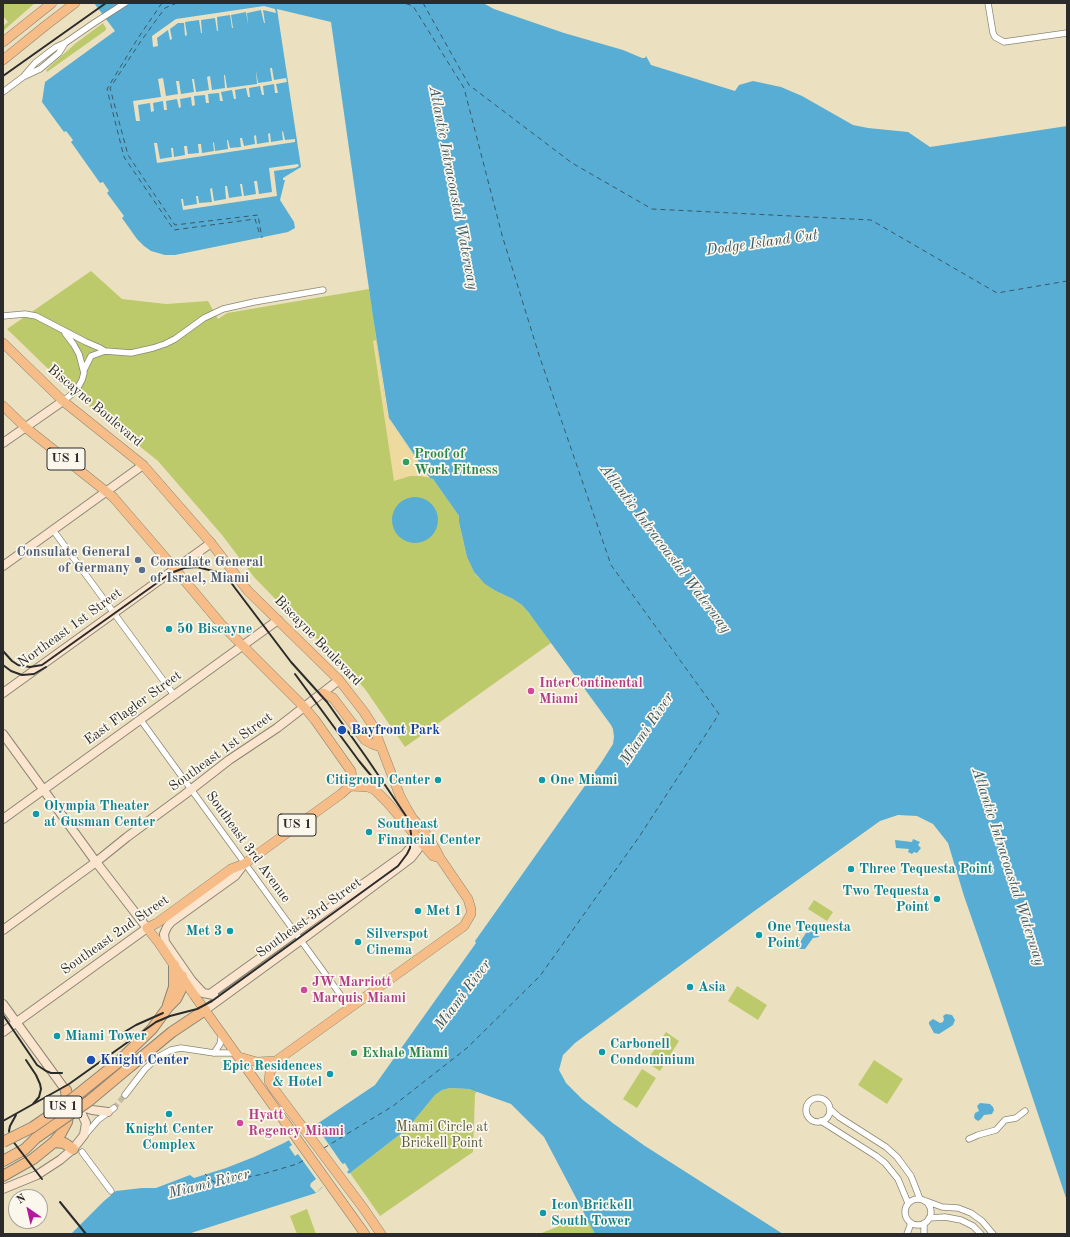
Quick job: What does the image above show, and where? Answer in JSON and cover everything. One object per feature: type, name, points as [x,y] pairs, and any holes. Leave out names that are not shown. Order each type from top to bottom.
[{"type":"highway","name":"US 1","points":[[168,1007],[174,986],[174,966]]},
{"type":"highway","name":"US 1","points":[[3,1142],[33,1127],[62,1107],[117,1063],[152,1029],[168,1007],[176,999],[181,989],[182,976]]},
{"type":"highway","name":"US 1","points":[[3,1161],[25,1148],[36,1138],[89,1101],[172,1032],[205,1010]]},
{"type":"highway","points":[[3,1176],[33,1159],[54,1142],[60,1135],[67,1122],[69,1109],[66,1090]]},
{"type":"highway","points":[[3,1154],[36,1138]]},
{"type":"highway","points":[[54,1142],[64,1143],[77,1150]]},
{"type":"main road","points":[[3,60],[75,3]]},
{"type":"main road","points":[[3,42],[50,4]]},
{"type":"main road","name":"Biscayne Boulevard","points":[[3,343],[63,401],[143,465],[211,543],[243,584],[339,680],[368,717],[375,731],[400,796],[413,819],[425,832],[440,858],[465,893],[470,904],[471,914],[464,926],[350,1008]]},
{"type":"main road","points":[[3,443],[63,401]]},
{"type":"main road","name":"US 1","points":[[3,406],[25,427],[107,492],[120,505],[216,619],[304,707],[349,768],[352,778],[350,786]]},
{"type":"main road","points":[[3,566],[143,465]]},
{"type":"main road","name":"Northeast 1st Street","points":[[3,693],[174,568],[211,543]]},
{"type":"main road","name":"East Flagler Street","points":[[3,819],[278,620]]},
{"type":"main road","name":"Southeast 1st Street","points":[[3,930],[339,680]]},
{"type":"main road","points":[[323,693],[333,698],[366,740],[381,747]]},
{"type":"main road","points":[[3,734],[96,862],[182,976],[194,995],[354,1216],[365,1234]]},
{"type":"main road","points":[[350,786],[368,787],[375,790],[433,856],[440,858]]},
{"type":"main road","name":"Southeast 2nd Street","points":[[3,1032],[147,928],[157,923],[231,870],[244,864],[350,786]]},
{"type":"main road","points":[[413,819],[419,839]]},
{"type":"main road","name":"Southeast 3rd Street","points":[[210,994],[405,854],[413,844],[412,832]]},
{"type":"main road","name":"Southeast 3rd Street","points":[[205,1010],[412,858],[418,849],[419,839]]},
{"type":"main road","name":"Southeast 2nd Street","points":[[192,982],[166,942],[164,934],[166,927],[170,922],[235,876],[244,864]]},
{"type":"main road","points":[[192,982],[204,992],[223,997]]},
{"type":"main road","points":[[192,982],[194,995]]},
{"type":"main road","points":[[3,1004],[77,1105],[85,1119],[84,1135],[77,1150],[41,1173],[24,1182],[3,1190]]},
{"type":"main road","points":[[350,1008],[276,1061],[270,1072],[270,1081],[283,1102],[364,1209],[381,1234]]},
{"type":"main road","points":[[238,1055],[257,1062],[276,1061]]},
{"type":"main road","points":[[77,1105],[92,1110],[111,1110]]},
{"type":"street","points":[[3,92],[23,77],[40,69],[59,53],[65,43],[94,22],[125,3]]},
{"type":"street","points":[[988,3],[992,33],[995,37],[1004,42],[1067,33]]},
{"type":"street","points":[[84,370],[91,356],[104,351],[131,353],[154,348],[175,339],[204,318],[224,309],[254,302],[323,290]]},
{"type":"street","points":[[3,316],[25,314],[36,316],[104,351]]},
{"type":"street","points":[[63,331],[80,354],[84,370],[84,376],[78,388],[72,395],[63,401]]},
{"type":"street","points":[[52,530],[174,695]]},
{"type":"street","name":"Southeast 3rd Avenue","points":[[140,719],[350,1008]]},
{"type":"street","points":[[214,1053],[220,1044],[222,1033]]},
{"type":"street","points":[[125,1095],[145,1069],[165,1052],[181,1048],[238,1055]]},
{"type":"street","points":[[822,1121],[829,1116],[830,1109],[828,1102],[820,1098],[813,1099],[808,1103],[806,1110],[808,1116],[814,1121],[822,1121],[876,1156],[889,1167],[901,1185],[908,1203]]},
{"type":"street","points":[[830,1109],[839,1117],[886,1147],[897,1157],[910,1176],[923,1200],[931,1210],[926,1221],[924,1234]]},
{"type":"street","points":[[84,1135],[111,1110]]},
{"type":"street","points":[[969,1139],[996,1130],[1005,1120],[1016,1118],[1025,1112]]},
{"type":"street","points":[[77,1150],[111,1191]]},
{"type":"street","points":[[981,1234],[973,1226],[961,1220],[945,1217],[916,1225],[911,1223],[906,1218],[906,1207],[912,1200],[923,1200],[942,1207],[958,1208],[971,1213],[982,1220],[993,1234]]},
{"type":"street","points":[[906,1234],[911,1223]]},
{"type":"green space","points":[[3,3],[35,3],[3,31],[3,26],[8,22],[3,16]]},
{"type":"green space","points":[[103,23],[106,30],[47,72],[46,70],[76,43]]},
{"type":"green space","name":"Bayfront Park","points":[[91,271],[122,299],[166,304],[208,301],[218,319],[227,313],[369,289],[387,413],[391,423],[459,516],[467,557],[474,572],[496,591],[522,605],[551,643],[405,747],[365,689],[334,655],[282,606],[254,577],[222,535],[158,461],[73,393],[7,329]]},
{"type":"green space","points":[[814,900],[833,912],[827,921],[808,909]]},
{"type":"green space","points":[[737,986],[767,1005],[758,1020],[728,1001]]},
{"type":"green space","points":[[666,1032],[679,1041],[660,1071],[646,1062]]},
{"type":"green space","points":[[874,1060],[903,1079],[887,1104],[858,1085]]},
{"type":"green space","points":[[642,1069],[656,1078],[637,1108],[623,1099]]},
{"type":"green space","name":"Miami Circle at Brickell Point","points":[[450,1088],[477,1091],[475,1094],[473,1152],[380,1216],[350,1173],[407,1129],[435,1095],[442,1090]]},
{"type":"green space","points":[[307,1209],[316,1234],[297,1234],[290,1216]]},
{"type":"green space","points":[[587,1217],[595,1234],[539,1234],[562,1225],[571,1224]]},
{"type":"sand","points":[[376,340],[387,413],[391,423],[430,478],[410,476],[394,481],[373,341]]},
{"type":"water","points":[[94,3],[483,3],[494,9],[564,33],[623,50],[642,58],[645,58],[646,56],[651,65],[735,91],[739,85],[753,81],[781,87],[802,96],[853,125],[908,132],[930,147],[1067,126],[1067,1201],[964,896],[948,843],[933,824],[917,816],[898,815],[880,821],[575,1043],[563,1055],[559,1070],[566,1083],[583,1100],[645,1146],[783,1234],[595,1234],[544,1137],[511,1104],[469,1089],[450,1088],[442,1090],[435,1095],[407,1129],[350,1173],[323,1187],[316,1193],[188,1234],[71,1234],[116,1191],[156,1188],[190,1175],[194,1178],[254,1157],[284,1143],[314,1126],[375,1085],[601,763],[613,744],[614,737],[611,725],[529,613],[522,605],[513,599],[485,584],[474,572],[467,557],[459,516],[433,479],[430,478],[389,418],[331,22],[277,9],[301,167],[283,178],[283,180],[285,180],[280,200],[294,222],[295,228],[288,232],[175,255],[165,255],[151,251],[137,239],[122,218],[124,216],[107,193],[109,191],[103,182],[100,183],[71,142],[73,140],[66,131],[64,132],[42,102],[45,82],[115,31]]},
{"type":"water","points":[[410,497],[420,497],[428,501],[434,507],[438,515],[438,525],[434,533],[428,539],[420,543],[410,543],[402,539],[396,533],[392,525],[392,515],[396,507],[402,501]]},
{"type":"water","points":[[913,839],[920,842],[918,845],[921,848],[917,853],[914,852],[912,854],[908,852],[909,849],[896,848],[895,840],[912,842]]},
{"type":"water","points":[[810,930],[817,931],[819,937],[813,938],[805,949],[797,949],[796,943],[800,942]]},
{"type":"water","points":[[946,1014],[952,1015],[955,1020],[953,1025],[939,1034],[934,1033],[929,1022],[933,1019],[940,1023],[943,1022],[943,1016]]},
{"type":"water","points":[[980,1103],[990,1104],[994,1110],[992,1114],[984,1115],[978,1121],[974,1117],[975,1113],[979,1111],[977,1106]]},
{"type":"pier","points":[[264,6],[275,9],[276,13],[263,10],[265,23],[261,10],[247,13],[248,25],[246,12],[231,15],[233,28],[230,15],[217,17],[218,31],[215,18],[201,20],[202,33],[199,20],[185,22],[187,35],[185,36],[184,23],[178,23],[170,29],[172,39],[170,40],[168,30],[157,38],[158,46],[153,47],[152,36],[176,19]]},
{"type":"pier","points":[[270,68],[272,68],[274,80],[286,78],[287,82],[276,84],[278,93],[275,93],[274,84],[263,86],[264,95],[262,95],[260,86],[249,88],[250,97],[248,97],[246,88],[235,90],[236,99],[234,99],[232,90],[221,92],[223,101],[220,101],[219,93],[208,94],[209,103],[206,103],[205,95],[194,96],[195,105],[192,106],[191,97],[180,99],[181,107],[179,108],[177,99],[166,101],[167,110],[164,110],[163,101],[153,103],[154,111],[151,112],[150,103],[138,105],[140,121],[136,121],[133,101],[161,97],[158,79],[163,78],[166,96],[178,94],[176,81],[179,81],[181,94],[194,92],[192,79],[194,79],[196,92],[209,90],[207,77],[210,76],[212,90],[225,88],[224,75],[227,88],[257,84],[256,70],[258,83],[272,81]]},
{"type":"pier","points":[[283,131],[285,140],[295,139],[295,142],[157,163],[154,143],[157,143],[160,159],[172,157],[171,148],[173,148],[174,157],[185,155],[184,146],[187,146],[188,154],[199,153],[198,144],[201,144],[202,153],[214,151],[214,142],[215,151],[228,149],[227,140],[230,148],[241,147],[240,138],[242,138],[244,146],[255,144],[254,136],[256,135],[257,144],[269,142],[268,134],[270,133],[271,142],[283,140]]},
{"type":"pier","points":[[298,164],[299,166],[295,168],[274,171],[277,196],[183,210],[181,199],[183,199],[184,206],[197,204],[196,196],[198,196],[199,203],[212,202],[210,189],[212,188],[214,201],[226,199],[225,186],[227,186],[229,198],[242,196],[240,184],[242,184],[244,196],[256,194],[254,181],[257,181],[259,194],[272,192],[269,168]]},
{"type":"pier","points":[[313,1124],[316,1128],[318,1127],[324,1135],[323,1136],[341,1162],[343,1164],[345,1163],[349,1170],[347,1172],[350,1175],[324,1189],[322,1187],[316,1193],[310,1186],[316,1179],[298,1154],[295,1156],[289,1147],[292,1145],[288,1139]]},
{"type":"ferry route","points":[[162,3],[138,38],[107,89],[124,157],[174,230],[255,219],[260,235]]},
{"type":"ferry route","points":[[177,3],[165,8],[110,88],[128,155],[175,225],[258,215],[262,238]]},
{"type":"ferry route","points":[[324,1148],[393,1106],[467,1048],[540,976],[639,837],[719,714],[611,565],[539,355],[502,235],[464,88],[413,6],[404,3]]},
{"type":"ferry route","points":[[423,3],[469,85],[572,163],[652,209],[871,220],[997,293],[1067,281]]},
{"type":"ferry route","points":[[205,1174],[214,1182],[239,1179],[297,1164],[306,1159]]},
{"type":"tunnel","points":[[114,1108],[125,1095]]},
{"type":"railway","points":[[3,76],[106,3]]},
{"type":"railway","points":[[3,651],[18,665],[30,667],[42,665],[171,573],[184,568],[197,567],[217,572],[230,581],[291,662],[327,702],[406,816],[411,834],[410,848],[398,866],[212,1001],[197,1009],[170,1016],[156,1022],[69,1084],[3,1121]]},
{"type":"railway","points":[[3,665],[11,671],[22,675],[34,674],[46,667]]},
{"type":"railway","points":[[295,674],[359,761],[378,784]]},
{"type":"railway","points":[[121,1034],[136,1025],[163,1013]]},
{"type":"railway","points":[[3,1015],[37,1065],[51,1073],[62,1073]]},
{"type":"railway","points":[[26,1060],[36,1075],[41,1089],[39,1097],[33,1104]]},
{"type":"railway","points":[[16,1115],[9,1131],[12,1140],[42,1179]]},
{"type":"railway","points":[[60,1202],[86,1234]]},
{"type":"place","name":"Proof of Work Fitness","points":[[406,462]]},
{"type":"place","name":"Consulate General of Germany","points":[[138,560]]},
{"type":"place","name":"Consulate General of Israel, Miami","points":[[142,570]]},
{"type":"place","name":"50 Biscayne","points":[[169,629]]},
{"type":"place","name":"InterContinental Miami","points":[[531,691]]},
{"type":"place","name":"Bayfront Park","points":[[342,730]]},
{"type":"place","name":"Citigroup Center","points":[[438,780]]},
{"type":"place","name":"One Miami","points":[[542,780]]},
{"type":"place","name":"Olympia Theater at Gusman Center","points":[[36,814]]},
{"type":"place","name":"Southeast Financial Center","points":[[369,832]]},
{"type":"place","name":"Three Tequesta Point","points":[[851,869]]},
{"type":"place","name":"Two Tequesta Point","points":[[937,899]]},
{"type":"place","name":"Met 1","points":[[418,911]]},
{"type":"place","name":"Met 3","points":[[230,931]]},
{"type":"place","name":"One Tequesta Point","points":[[759,935]]},
{"type":"place","name":"Silverspot Cinema","points":[[358,942]]},
{"type":"place","name":"Asia","points":[[690,987]]},
{"type":"place","name":"JW Marriott Marquis Miami","points":[[304,990]]},
{"type":"place","name":"Miami Tower","points":[[57,1036]]},
{"type":"place","name":"Carbonell Condominium","points":[[602,1052]]},
{"type":"place","name":"Exhale Miami","points":[[354,1053]]},
{"type":"place","name":"Knight Center","points":[[91,1060]]},
{"type":"place","name":"Epic Residences & Hotel","points":[[330,1074]]},
{"type":"place","name":"Knight Center Complex","points":[[169,1114]]},
{"type":"place","name":"Hyatt Regency Miami","points":[[240,1123]]},
{"type":"place","name":"Icon Brickell South Tower","points":[[543,1213]]},
{"type":"water label","name":"Atlantic Intracoastal Waterway","points":[[453,188]]},
{"type":"water label","name":"Dodge Island Cut","points":[[762,243]]},
{"type":"water label","name":"Atlantic Intracoastal Waterway","points":[[665,549]]},
{"type":"water label","name":"Miami River","points":[[647,729]]},
{"type":"water label","name":"Atlantic Intracoastal Waterway","points":[[1008,867]]},
{"type":"water label","name":"Miami River","points":[[463,995]]},
{"type":"water label","name":"Miami River","points":[[209,1184]]}]
